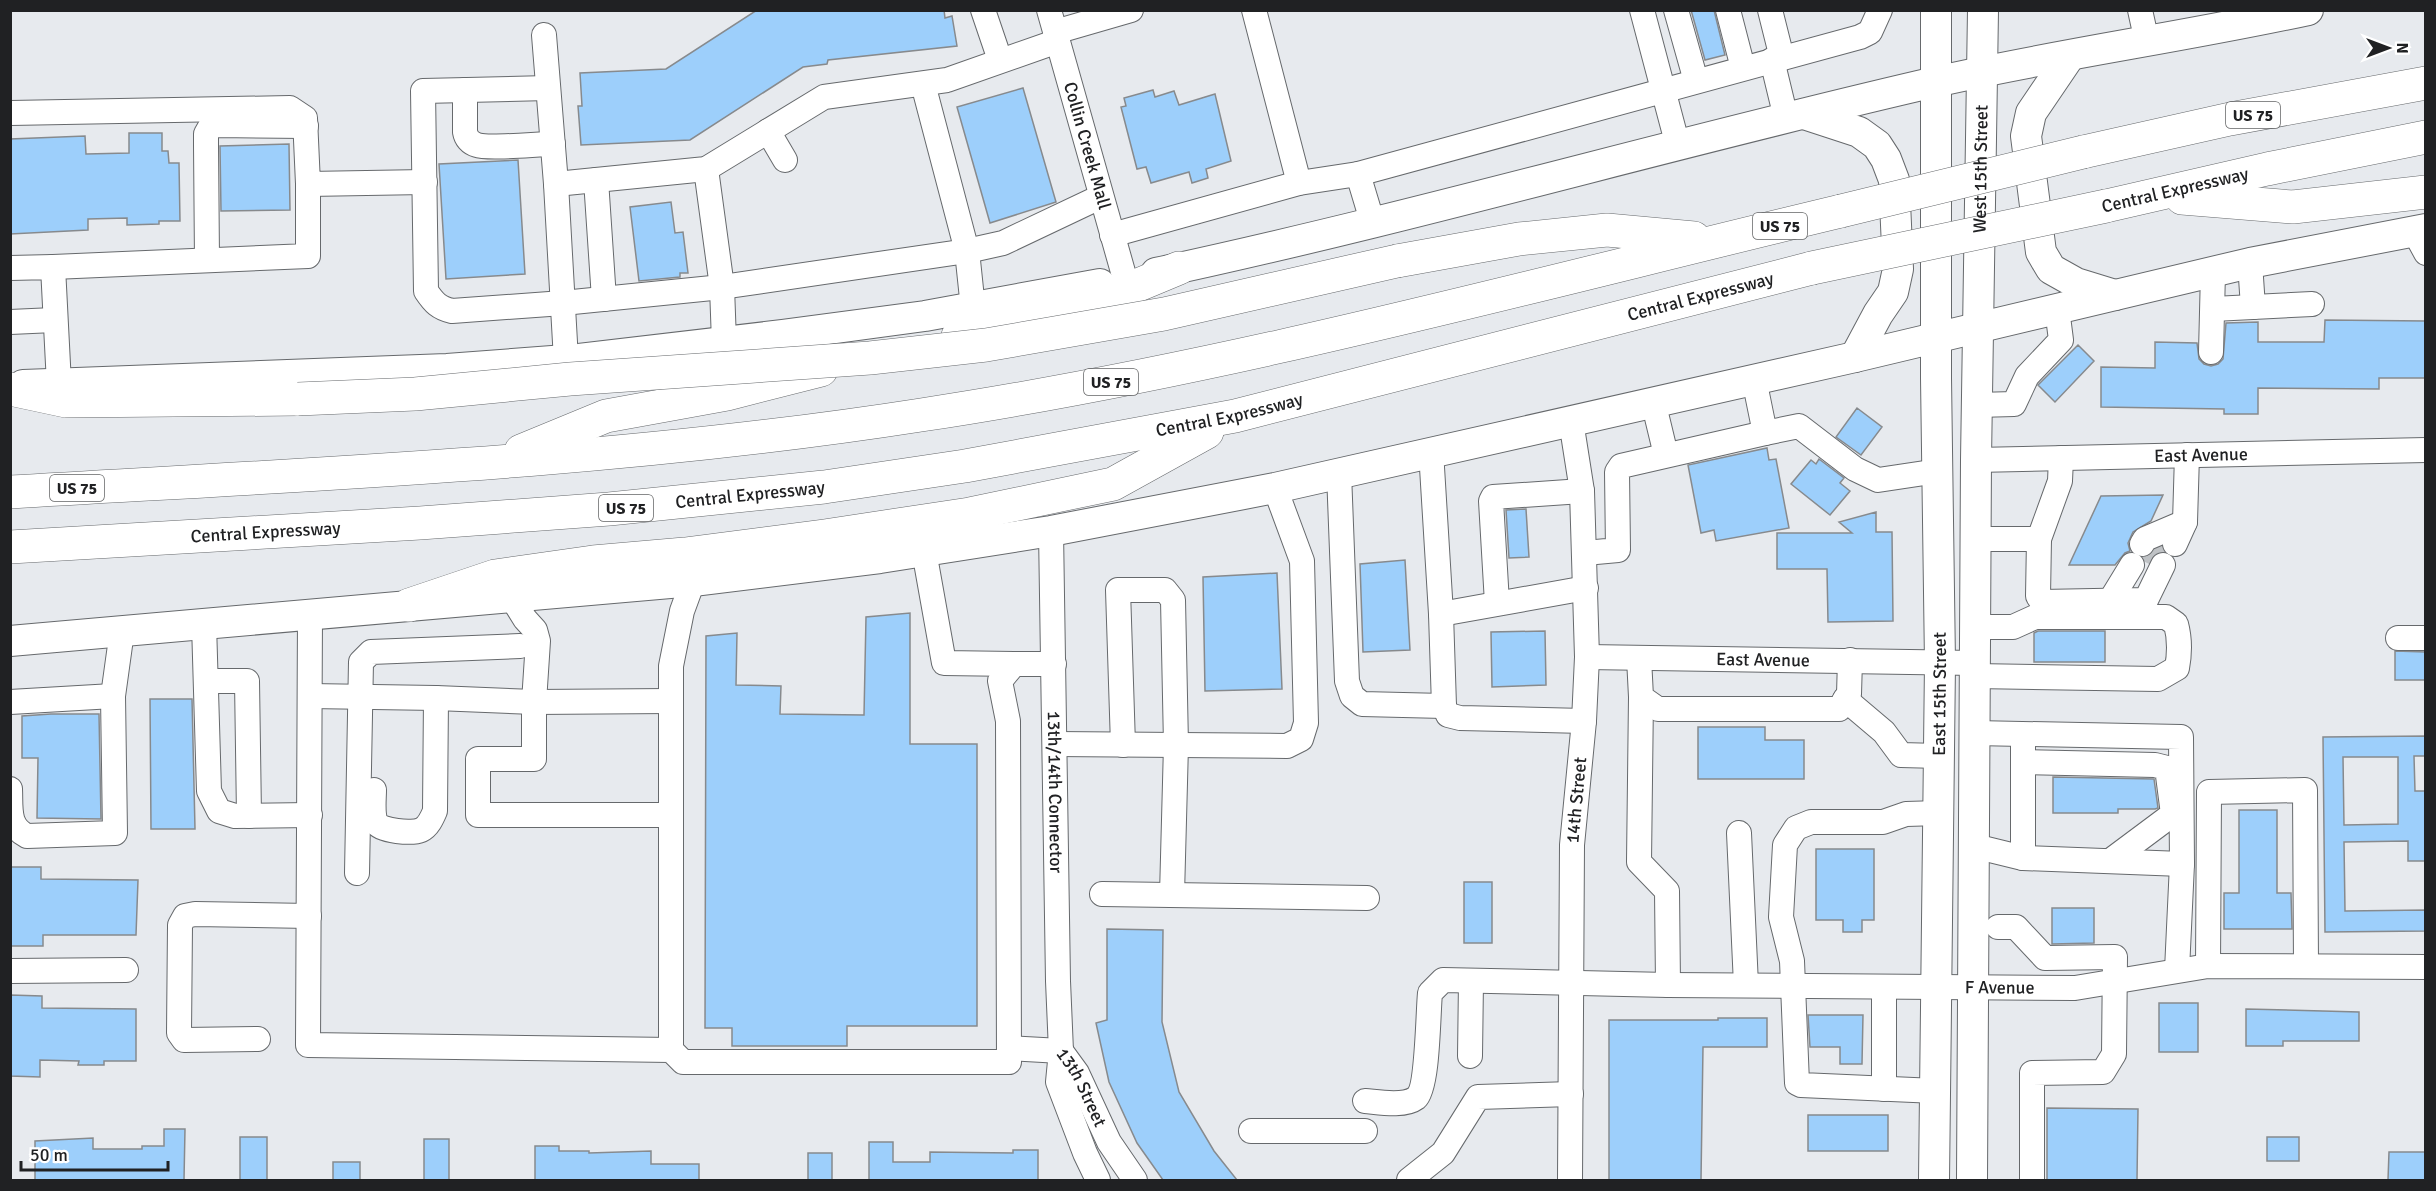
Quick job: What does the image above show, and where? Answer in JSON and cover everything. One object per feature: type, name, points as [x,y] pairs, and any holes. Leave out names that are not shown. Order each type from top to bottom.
[{"type":"highway","name":"US 75","points":[[10,492],[492,464],[782,435],[926,415],[1059,392],[1283,346],[2230,119],[2426,83]]},
{"type":"highway","name":"Central Expressway","points":[[10,547],[478,519],[692,502],[824,487],[965,466],[1235,416],[1812,268],[2106,206],[2267,169],[2426,137]]},
{"type":"highway","points":[[2150,196],[2293,207],[2426,192]]},
{"type":"highway","points":[[10,387],[66,401],[297,399],[415,394],[581,379],[870,358],[986,345],[1164,314],[1397,261],[1519,239],[1607,230],[1720,240]]},
{"type":"highway","points":[[492,464],[606,416],[727,394],[1028,319],[1119,293],[1179,268]]},
{"type":"highway","points":[[409,605],[495,576],[593,562],[685,554],[835,535],[970,514],[1113,484],[1235,416]]},
{"type":"main road","points":[[1935,82],[1936,10]]},
{"type":"main road","name":"West 15th Street","points":[[1979,328],[1983,10]]},
{"type":"main road","points":[[10,387],[447,369],[566,360],[724,342],[973,308],[1179,268],[1374,224],[1935,82],[2293,12]]},
{"type":"main road","points":[[2069,57],[2031,112],[2026,136],[2042,252],[2051,269],[2076,283],[2115,295]]},
{"type":"main road","name":"East 15th Street","points":[[1934,1180],[1940,663],[1935,82]]},
{"type":"main road","points":[[1795,116],[1859,132],[1877,144],[1894,180],[1898,269],[1893,292],[1878,314],[1855,357]]},
{"type":"main road","points":[[10,641],[693,581],[814,568],[1051,531],[1275,488],[1855,357],[2250,264],[2422,238]]},
{"type":"main road","name":"East 15th Street","points":[[1972,1180],[1976,460],[1979,328]]},
{"type":"main road","points":[[1939,800],[1954,832],[1961,840],[1974,846]]},
{"type":"street","points":[[983,10],[1000,60]]},
{"type":"street","points":[[556,184],[706,169],[824,97],[947,80],[1000,60],[1054,28],[1131,10]]},
{"type":"street","points":[[1254,10],[1299,183]]},
{"type":"street","points":[[1642,10],[1678,146]]},
{"type":"street","points":[[1676,10],[1696,81]]},
{"type":"street","points":[[1728,10],[1795,116]]},
{"type":"street","points":[[1740,10],[1763,63]]},
{"type":"street","points":[[1763,63],[1770,10]]},
{"type":"street","points":[[1112,235],[1299,183],[1358,174],[1860,37],[1870,32],[1880,10]]},
{"type":"street","points":[[2140,10],[2147,42]]},
{"type":"street","name":"Collin Creek Mall","points":[[1054,28],[1125,279]]},
{"type":"street","points":[[544,35],[556,184],[566,360]]},
{"type":"street","points":[[923,84],[967,251],[973,308]]},
{"type":"street","points":[[548,88],[423,91],[426,291],[441,308],[453,311],[563,303],[722,287],[967,251],[1003,243],[1101,196]]},
{"type":"street","points":[[465,90],[466,138],[477,146],[553,144]]},
{"type":"street","points":[[10,112],[290,108],[305,118],[308,184],[308,256],[10,268]]},
{"type":"street","points":[[193,109],[200,261]]},
{"type":"street","points":[[200,261],[206,134],[210,127],[306,126]]},
{"type":"street","points":[[768,131],[785,160]]},
{"type":"street","points":[[706,169],[722,287],[724,342]]},
{"type":"street","points":[[1358,174],[1374,224]]},
{"type":"street","points":[[596,180],[604,299]]},
{"type":"street","points":[[308,184],[425,182]]},
{"type":"street","points":[[2250,264],[2253,307]]},
{"type":"street","points":[[53,267],[58,384]]},
{"type":"street","points":[[2211,352],[2213,272]]},
{"type":"street","points":[[2213,309],[2312,304]]},
{"type":"street","points":[[1977,405],[2014,404],[2027,376],[2061,339],[2057,309]]},
{"type":"street","points":[[10,322],[54,320]]},
{"type":"street","points":[[1754,380],[1766,433]]},
{"type":"street","points":[[1653,401],[1666,455]]},
{"type":"street","name":"14th Street","points":[[1570,1180],[1572,845],[1584,721],[1587,657],[1582,491],[1571,421]]},
{"type":"street","points":[[1585,553],[1618,550],[1617,472],[1619,468],[1666,455],[1799,426],[1855,469],[1878,480],[1938,471]]},
{"type":"street","name":"East Avenue","points":[[1976,460],[2426,450]]},
{"type":"street","points":[[1431,451],[1444,706],[1448,715],[1460,718],[1584,721]]},
{"type":"street","points":[[2123,601],[2152,555],[2185,522],[2187,455]]},
{"type":"street","points":[[2061,458],[2060,481],[2039,539],[2038,596],[2042,602],[2146,600],[2152,555],[2145,540],[2185,522]]},
{"type":"street","points":[[1338,473],[1345,657],[1347,681],[1352,696],[1362,704],[1444,706]]},
{"type":"street","points":[[1055,744],[1287,746],[1301,739],[1306,723],[1302,561],[1275,488]]},
{"type":"street","points":[[1497,603],[1491,501],[1494,496],[1582,491]]},
{"type":"street","name":"13th/14th Connector","points":[[1051,531],[1061,1051]]},
{"type":"street","points":[[1976,539],[2039,539]]},
{"type":"street","points":[[924,551],[944,663],[1054,664]]},
{"type":"street","points":[[670,1050],[670,701],[674,650],[682,611],[693,581]]},
{"type":"street","points":[[1441,614],[1586,588]]},
{"type":"street","points":[[1123,745],[1118,590],[1165,590],[1173,600],[1176,745],[1172,895]]},
{"type":"street","points":[[512,598],[535,630],[538,641],[534,702],[534,759],[478,759],[478,815],[670,816]]},
{"type":"street","points":[[310,615],[308,1046],[670,1050],[683,1062],[1009,1062],[1008,721],[1000,681],[1014,664]]},
{"type":"street","name":"East Avenue","points":[[1587,657],[1940,663],[1975,670],[2158,679],[2177,668],[2180,652],[2180,637],[2176,624],[2166,617],[2035,617],[2013,627],[1975,627]]},
{"type":"street","points":[[204,624],[209,791],[219,810],[235,816],[310,815]]},
{"type":"street","points":[[10,789],[11,821],[18,831],[27,836],[115,833],[113,696],[122,631]]},
{"type":"street","points":[[2398,638],[2426,638]]},
{"type":"street","points":[[357,873],[361,662],[371,652],[520,646]]},
{"type":"street","points":[[1639,658],[1641,697],[1639,862],[1667,891],[1668,985]]},
{"type":"street","points":[[1641,697],[1658,709],[1839,709],[1849,694],[1850,660]]},
{"type":"street","points":[[206,681],[247,681],[249,816]]},
{"type":"street","points":[[10,702],[113,696]]},
{"type":"street","points":[[310,696],[360,703],[436,698],[534,702],[670,701]]},
{"type":"street","points":[[360,703],[372,720],[374,820],[379,827],[390,831],[421,830],[428,824],[435,811],[436,698]]},
{"type":"street","points":[[1845,699],[1884,732],[1900,755],[1939,756]]},
{"type":"street","points":[[2023,858],[2024,732]]},
{"type":"street","points":[[1975,733],[2024,732],[2181,737],[2182,864],[2177,970]]},
{"type":"street","points":[[2024,762],[2155,765],[2167,768],[2173,814],[2110,861]]},
{"type":"street","points":[[2208,966],[2209,792],[2305,790],[2306,966]]},
{"type":"street","points":[[1935,1091],[1797,1083],[1792,961],[1781,917],[1785,845],[1796,828],[1811,822],[1882,822],[1939,800]]},
{"type":"street","points":[[1739,833],[1746,985]]},
{"type":"street","points":[[1974,846],[2023,858],[2182,864]]},
{"type":"street","points":[[1102,894],[1367,898]]},
{"type":"street","points":[[258,1039],[184,1040],[179,1033],[180,925],[185,916],[195,914],[309,916]]},
{"type":"street","points":[[1998,927],[2016,927],[2045,958],[2115,957],[2114,1054],[2103,1072],[2032,1073],[2032,1180]]},
{"type":"street","name":"F Avenue","points":[[1365,1101],[1405,1102],[1416,1098],[1424,1084],[1430,993],[1443,980],[1668,985],[2075,988],[2208,966],[2426,967]]},
{"type":"street","points":[[10,971],[126,970]]},
{"type":"street","points":[[1470,1056],[1471,981]]},
{"type":"street","points":[[1884,987],[1884,1089]]},
{"type":"street","points":[[1009,1048],[1061,1051]]},
{"type":"street","name":"13th Street","points":[[1061,1051],[1058,1082],[1085,1154],[1098,1180]]},
{"type":"street","name":"13th Street","points":[[1061,1051],[1077,1073],[1109,1142],[1135,1180]]},
{"type":"street","points":[[1409,1180],[1443,1154],[1478,1097],[1571,1095]]},
{"type":"street","points":[[1251,1131],[1365,1131]]},
{"type":"building","points":[[757,10],[944,10],[945,18],[952,16],[957,46],[828,60],[827,64],[803,67],[690,140],[581,145],[578,106],[582,106],[580,73],[666,69]]},
{"type":"building","points":[[1691,10],[1714,10],[1725,55],[1705,60]]},
{"type":"building","points":[[1023,88],[1056,202],[990,223],[957,107]]},
{"type":"building","points":[[1153,90],[1155,97],[1174,91],[1179,105],[1215,94],[1231,161],[1206,169],[1208,178],[1192,183],[1189,172],[1151,183],[1146,167],[1137,169],[1121,107],[1126,106],[1124,98]]},
{"type":"building","points":[[129,133],[162,133],[162,151],[168,151],[169,163],[179,163],[180,221],[127,225],[127,218],[88,219],[88,230],[10,234],[10,139],[85,136],[86,154],[129,153]]},
{"type":"building","points":[[289,144],[290,210],[221,211],[220,146]]},
{"type":"building","points":[[518,160],[525,274],[446,279],[439,164]]},
{"type":"building","points":[[671,202],[675,233],[683,232],[688,273],[680,273],[680,277],[639,281],[630,207]]},
{"type":"building","points":[[2325,320],[2426,321],[2426,378],[2379,378],[2379,389],[2258,388],[2258,414],[2224,414],[2224,409],[2101,407],[2101,367],[2155,368],[2155,342],[2197,343],[2199,359],[2211,366],[2223,359],[2226,323],[2258,322],[2258,342],[2324,342]]},
{"type":"building","points":[[2078,345],[2094,361],[2055,402],[2038,385]]},
{"type":"building","points":[[1857,408],[1882,427],[1861,455],[1836,437]]},
{"type":"building","points":[[1767,448],[1769,460],[1776,459],[1789,528],[1716,541],[1714,530],[1701,533],[1688,465]]},
{"type":"building","points":[[1819,459],[1844,478],[1840,483],[1850,491],[1830,515],[1791,484],[1811,460],[1816,464]]},
{"type":"building","points":[[2163,495],[2151,521],[2133,532],[2128,543],[2130,551],[2125,553],[2115,565],[2069,565],[2101,496]]},
{"type":"building","points":[[1526,509],[1529,557],[1509,558],[1506,510]]},
{"type":"building","points":[[1876,512],[1876,532],[1892,532],[1893,621],[1828,622],[1827,569],[1777,569],[1777,533],[1852,533],[1839,522]]},
{"type":"building","points":[[1405,560],[1410,650],[1363,652],[1360,564]]},
{"type":"building","points":[[1277,573],[1282,689],[1205,691],[1203,577]]},
{"type":"building","points":[[910,613],[910,744],[977,744],[977,1026],[847,1026],[847,1046],[732,1046],[732,1028],[705,1028],[706,636],[737,633],[736,685],[781,686],[780,714],[864,715],[866,617]]},
{"type":"building","points":[[1545,631],[1546,685],[1492,687],[1491,632]]},
{"type":"building","points":[[2038,631],[2105,631],[2105,662],[2034,662],[2034,633]]},
{"type":"building","points":[[2395,651],[2426,652],[2426,680],[2395,680]]},
{"type":"building","points":[[150,699],[192,699],[195,829],[151,829]]},
{"type":"building","points":[[99,714],[101,819],[37,818],[38,758],[22,758],[22,716]]},
{"type":"building","points":[[1698,727],[1765,727],[1765,740],[1804,740],[1804,779],[1698,779]]},
{"type":"building","points":[[2426,736],[2426,756],[2414,756],[2415,791],[2426,791],[2426,861],[2408,861],[2408,841],[2344,842],[2345,911],[2426,910],[2426,931],[2325,932],[2323,737]],"holes":[[[2343,757],[2398,757],[2398,824],[2344,825]]]},
{"type":"building","points":[[2053,777],[2154,779],[2158,808],[2118,809],[2118,813],[2053,813]]},
{"type":"building","points":[[2239,810],[2277,810],[2277,893],[2291,893],[2292,929],[2224,929],[2224,893],[2239,893]]},
{"type":"building","points":[[1816,849],[1874,849],[1874,920],[1862,920],[1862,932],[1843,932],[1843,920],[1816,920]]},
{"type":"building","points":[[10,867],[41,867],[41,879],[138,880],[136,935],[43,935],[43,946],[10,946]]},
{"type":"building","points":[[1464,882],[1492,882],[1492,943],[1464,943]]},
{"type":"building","points":[[2052,908],[2094,908],[2094,943],[2052,944]]},
{"type":"building","points":[[1107,929],[1163,930],[1162,1022],[1179,1092],[1214,1151],[1237,1180],[1163,1180],[1137,1143],[1109,1082],[1096,1023],[1107,1020]]},
{"type":"building","points":[[10,995],[42,996],[42,1008],[136,1009],[136,1061],[104,1061],[104,1065],[78,1065],[79,1061],[40,1060],[40,1077],[10,1076]]},
{"type":"building","points":[[2159,1003],[2198,1003],[2198,1052],[2159,1052]]},
{"type":"building","points":[[2246,1009],[2359,1012],[2359,1041],[2283,1041],[2283,1046],[2246,1046]]},
{"type":"building","points":[[1808,1015],[1863,1015],[1862,1064],[1840,1064],[1840,1047],[1810,1047]]},
{"type":"building","points":[[1718,1018],[1767,1018],[1767,1047],[1703,1047],[1701,1180],[1609,1180],[1609,1020],[1718,1020]]},
{"type":"building","points":[[2047,1108],[2138,1109],[2137,1180],[2047,1180]]},
{"type":"building","points":[[1808,1115],[1888,1115],[1888,1151],[1808,1151]]},
{"type":"building","points":[[164,1129],[185,1129],[184,1180],[35,1180],[35,1141],[93,1138],[93,1149],[142,1149],[142,1146],[164,1146]]},
{"type":"building","points":[[240,1137],[267,1137],[267,1180],[240,1180]]},
{"type":"building","points":[[2267,1137],[2299,1137],[2299,1161],[2267,1161]]},
{"type":"building","points":[[424,1139],[449,1139],[449,1180],[424,1180]]},
{"type":"building","points":[[869,1142],[893,1142],[893,1162],[930,1162],[930,1152],[1013,1153],[1013,1150],[1038,1150],[1038,1180],[869,1180]]},
{"type":"building","points":[[535,1146],[559,1146],[559,1151],[589,1151],[589,1153],[651,1151],[651,1164],[699,1164],[699,1180],[535,1180]]},
{"type":"building","points":[[2389,1152],[2426,1152],[2426,1180],[2388,1180]]},
{"type":"building","points":[[808,1153],[832,1153],[832,1180],[808,1180]]},
{"type":"building","points":[[333,1162],[360,1162],[360,1180],[333,1180]]},
{"type":"tunnel","points":[[2151,565],[2162,544]]}]
